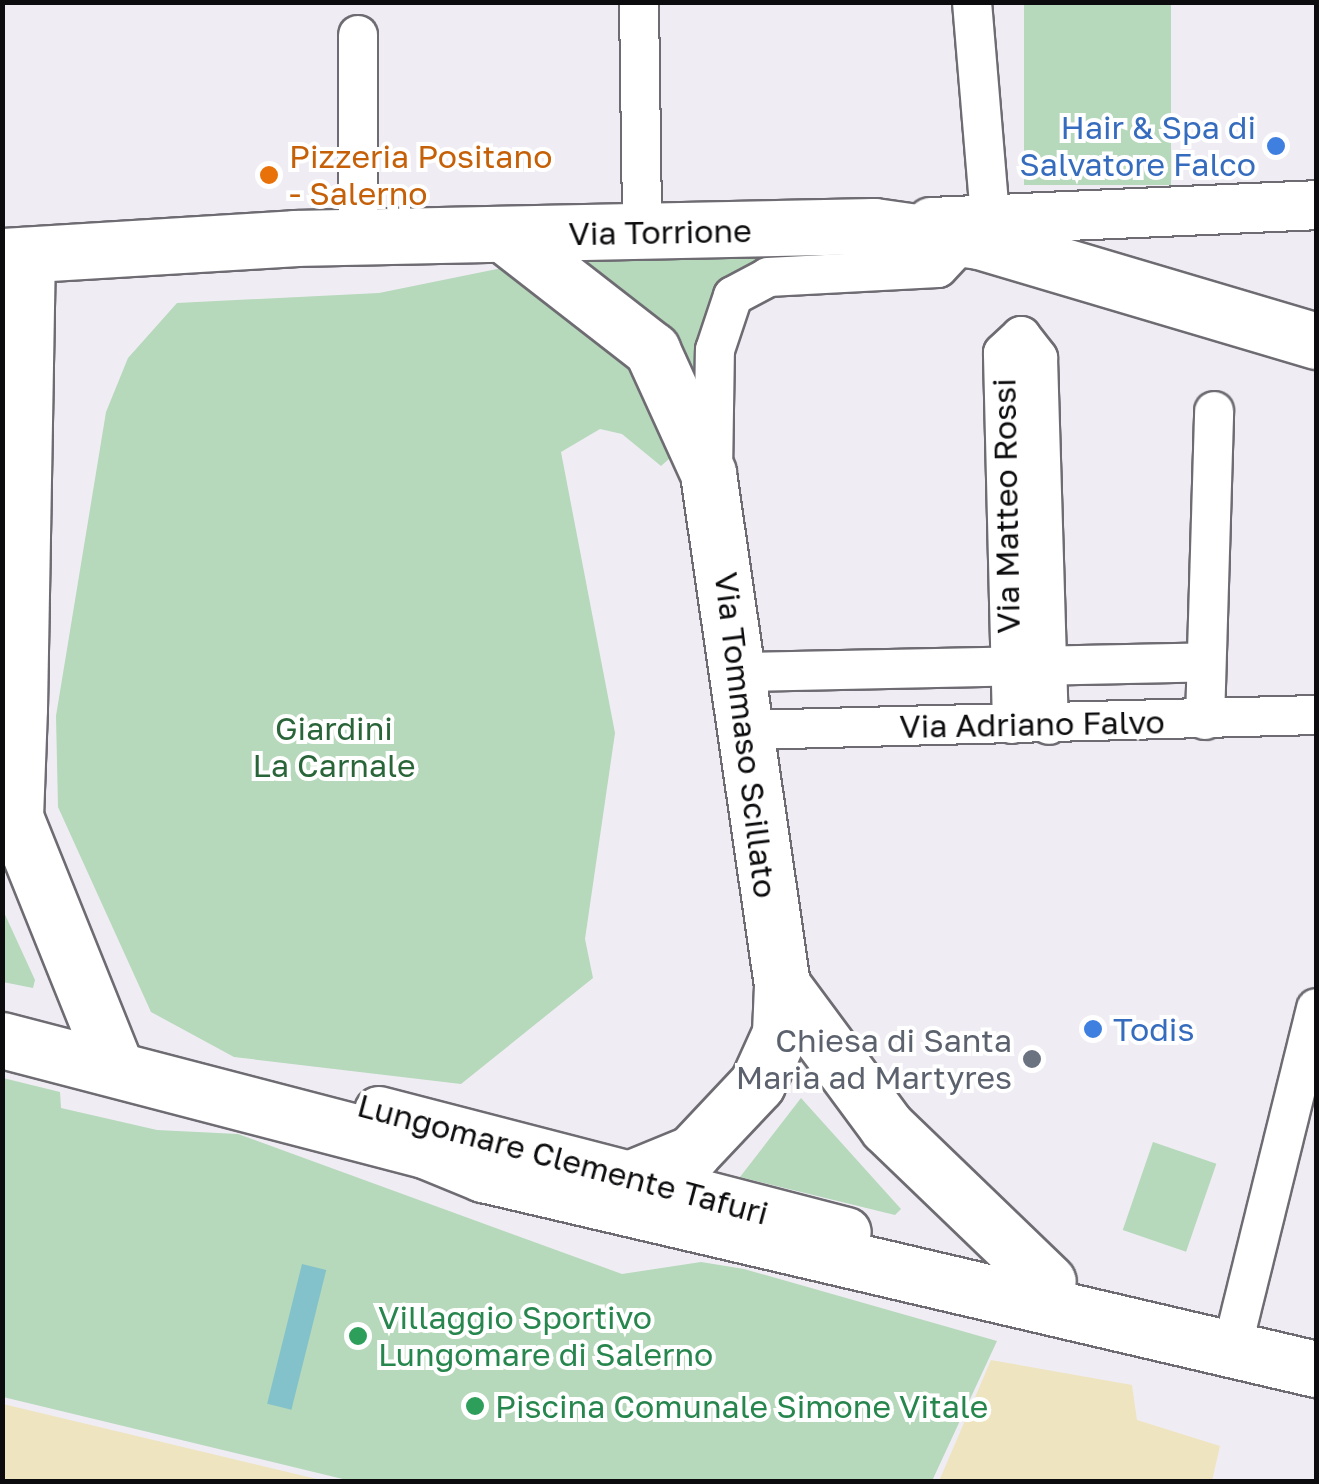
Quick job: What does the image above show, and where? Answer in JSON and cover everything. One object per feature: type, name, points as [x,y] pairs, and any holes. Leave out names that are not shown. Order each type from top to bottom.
[{"type":"main road","name":"Via Torrione","points":[[14,256],[358,237],[507,237],[874,226],[978,228],[1316,341]]},
{"type":"main road","name":"Via Tommaso Scillato","points":[[427,1151],[612,1186],[638,1179],[692,1153],[741,1106],[780,1033],[782,985],[712,485],[652,350],[507,237]]},
{"type":"main road","points":[[14,256],[11,718],[15,817],[109,1055]]},
{"type":"main road","name":"Via Tommaso Scillato","points":[[782,985],[887,1127],[1048,1282]]},
{"type":"main road","name":"Lungomare Clemente Tafuri","points":[[2,1040],[109,1055],[546,1190],[1122,1310]]},
{"type":"main road","points":[[1122,1310],[1235,1337],[1316,1370]]},
{"type":"street","points":[[640,2],[642,231]]},
{"type":"street","points":[[972,2],[978,228],[1316,205]]},
{"type":"street","points":[[358,35],[358,237]]},
{"type":"street","name":"Via Tommaso Scillato","points":[[712,485],[715,350],[734,296],[768,277],[938,268],[978,228]]},
{"type":"street","name":"Via Matteo Rossi","points":[[1021,336],[1038,358],[1047,662],[1030,725],[1009,662],[1004,353],[1021,336]]},
{"type":"street","points":[[1206,720],[1204,662],[1214,411]]},
{"type":"street","name":"Via Adriano Falvo","points":[[740,672],[1009,662],[1204,662]]},
{"type":"street","name":"Via Adriano Falvo","points":[[748,730],[1316,715]]},
{"type":"street","points":[[1316,1008],[1235,1337],[1316,1346]]},
{"type":"street","name":"Lungomare Clemente Tafuri","points":[[2,1014],[109,1055],[638,1179],[1048,1282],[1122,1310]]},
{"type":"green space","points":[[1024,3],[1171,3],[1171,185],[1024,185]]},
{"type":"green space","points":[[801,246],[757,267],[699,347],[692,381],[576,257]]},
{"type":"green space","name":"Giardini La Carnale","points":[[502,268],[616,333],[678,451],[661,466],[622,434],[600,429],[561,452],[615,733],[585,939],[593,978],[461,1084],[234,1057],[151,1012],[58,807],[56,716],[106,412],[128,358],[177,303],[379,293]]},
{"type":"green space","points":[[2,908],[35,980],[33,988],[3,982]]},
{"type":"green space","name":"Villaggio Sportivo Lungomare di Salerno","points":[[3,1078],[60,1092],[61,1108],[157,1130],[238,1134],[622,1274],[701,1262],[744,1269],[997,1341],[932,1481],[351,1481],[3,1397]]},
{"type":"green space","points":[[801,1098],[901,1209],[895,1215],[740,1177]]},
{"type":"green space","points":[[1153,1142],[1216,1164],[1186,1252],[1123,1230]]},
{"type":"sand","points":[[991,1360],[1132,1385],[1137,1420],[1220,1446],[1212,1481],[939,1481]]},
{"type":"sand","points":[[3,1404],[325,1481],[3,1481]]},
{"type":"water","points":[[302,1264],[326,1270],[291,1410],[267,1404]]},
{"type":"place","name":"Hair & Spa di Salvatore Falco","points":[[1276,146]]},
{"type":"place","name":"Pizzeria Positano - Salerno","points":[[269,175]]},
{"type":"place","name":"Todis","points":[[1093,1029]]},
{"type":"place","name":"Chiesa di Santa Maria ad Martyres","points":[[1032,1059]]},
{"type":"place","name":"Villaggio Sportivo Lungomare di Salerno","points":[[358,1336]]},
{"type":"place","name":"Piscina Comunale Simone Vitale","points":[[475,1406]]}]
